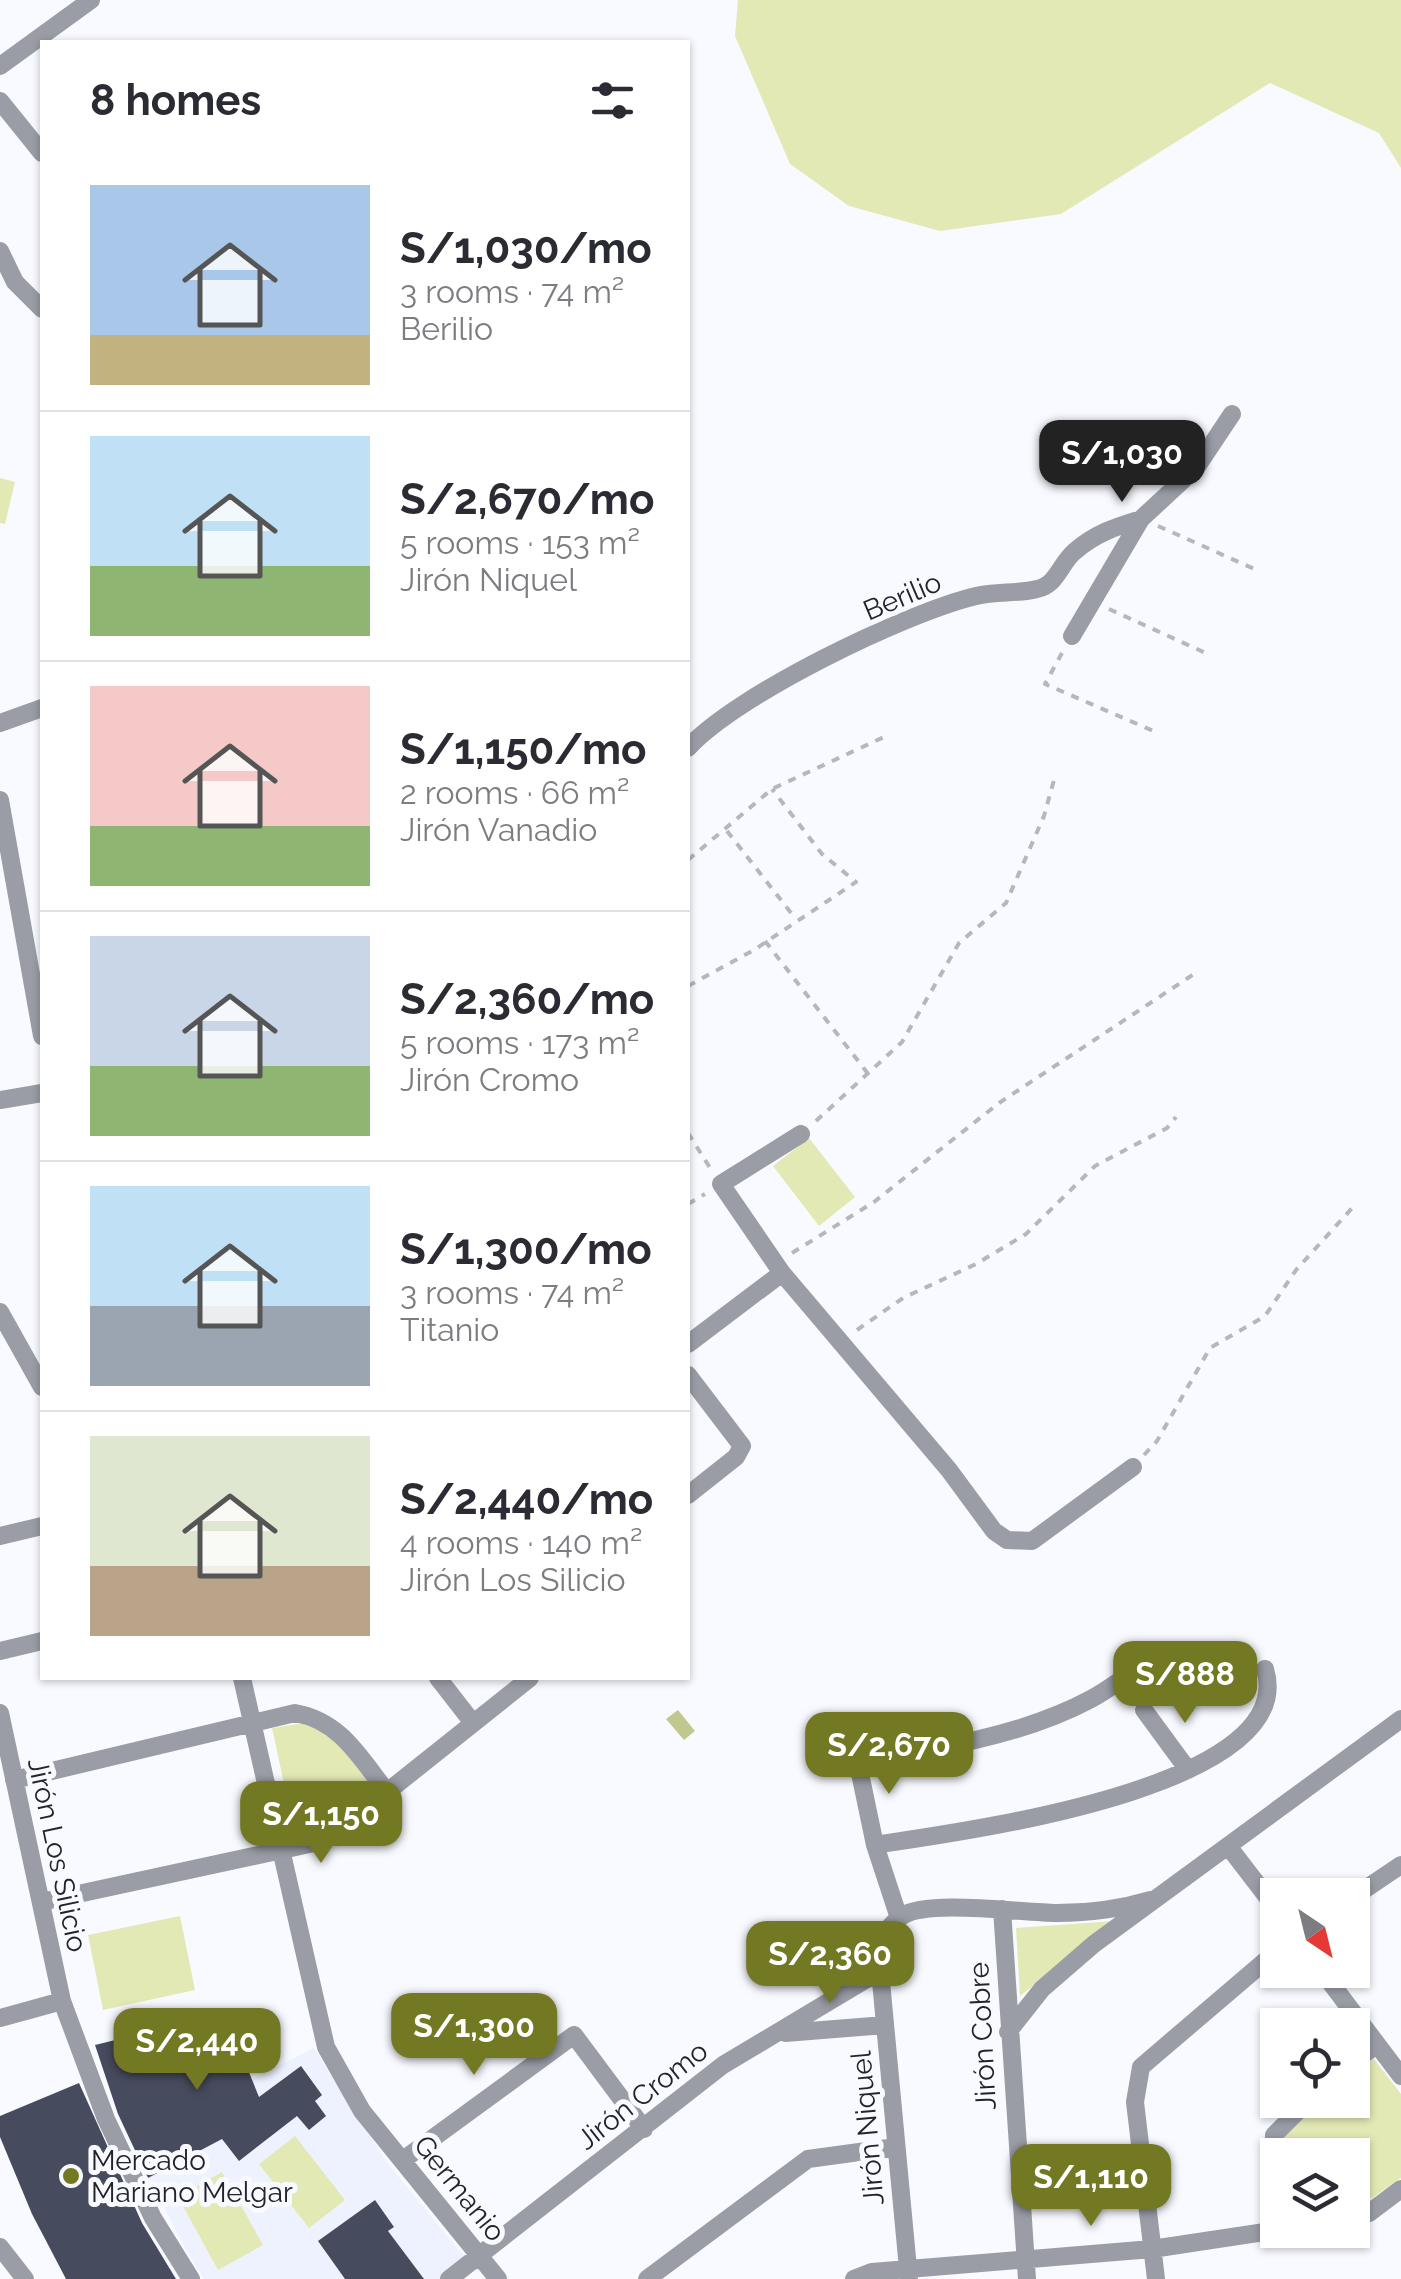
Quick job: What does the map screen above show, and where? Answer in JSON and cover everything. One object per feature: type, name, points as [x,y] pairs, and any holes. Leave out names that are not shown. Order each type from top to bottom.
[{"type":"street","points":[[42,40],[90,0]]},
{"type":"street","points":[[0,66],[40,41]]},
{"type":"street","points":[[0,101],[40,151]]},
{"type":"street","points":[[0,251],[15,282],[40,307]]},
{"type":"street","points":[[1072,636],[1141,519],[1196,468],[1232,414]]},
{"type":"street","name":"Berilio","points":[[690,746],[727,712],[934,608],[979,595],[1039,590],[1053,581],[1070,555],[1104,530],[1141,519]]},
{"type":"street","points":[[0,723],[40,709]]},
{"type":"street","points":[[0,800],[40,1010]]},
{"type":"street","points":[[0,1100],[40,1093]]},
{"type":"street","points":[[801,1134],[721,1184],[779,1268],[949,1470],[994,1531],[1007,1540],[1032,1541],[1133,1467]]},
{"type":"street","points":[[690,1342],[779,1268]]},
{"type":"street","points":[[0,1312],[40,1383]]},
{"type":"street","points":[[690,1377],[742,1446],[736,1457],[690,1493]]},
{"type":"street","points":[[0,1536],[40,1526]]},
{"type":"street","points":[[0,1650],[40,1641]]},
{"type":"street","points":[[1150,1900],[1103,1910],[913,1911],[898,1918],[875,1844],[857,1759],[952,1745],[1058,1714],[1093,1698],[1156,1656]]},
{"type":"street","points":[[875,1844],[1013,1824],[1088,1806],[1188,1770],[1235,1744],[1255,1721],[1269,1682],[1265,1668]]},
{"type":"street","name":"Germanio","points":[[242,1680],[326,2047],[362,2111],[498,2279]]},
{"type":"street","points":[[440,1680],[473,1723]]},
{"type":"street","points":[[41,1902],[282,1853],[314,1843],[387,1792],[527,1680]]},
{"type":"street","points":[[1144,1710],[1188,1770]]},
{"type":"street","name":"Jirón Los Silicio","points":[[0,1713],[62,2001],[106,2119],[153,2218],[191,2279]]},
{"type":"street","points":[[14,1780],[295,1713],[319,1717],[334,1726],[387,1792]]},
{"type":"street","points":[[1008,2032],[1042,1988],[1150,1900],[1400,1722]]},
{"type":"street","points":[[1228,1846],[1260,1888]]},
{"type":"street","points":[[1370,1887],[1400,1869]]},
{"type":"street","name":"Jirón Cobre","points":[[1002,1909],[1027,2279]]},
{"type":"street","name":"Jirón Niquel","points":[[898,1918],[887,1930],[880,1948],[880,1971],[908,2274]]},
{"type":"street","points":[[1156,2279],[1135,2102],[1141,2067],[1260,1965]]},
{"type":"street","name":"Jirón Cromo","points":[[449,2279],[724,2065],[880,1971]]},
{"type":"street","points":[[1335,1988],[1401,2076]]},
{"type":"street","points":[[0,2018],[62,2001]]},
{"type":"street","points":[[779,2034],[884,2025]]},
{"type":"street","points":[[403,2160],[574,2035],[644,2129]]},
{"type":"street","points":[[1370,2050],[1377,2044]]},
{"type":"street","points":[[1274,2138],[1292,2118]]},
{"type":"street","points":[[647,2279],[808,2159],[896,2147]]},
{"type":"street","points":[[1370,2212],[1401,2188]]},
{"type":"street","points":[[854,2279],[872,2272],[908,2274],[1260,2232]]},
{"type":"street","points":[[0,2247],[25,2279]]},
{"type":"path","points":[[1141,519],[1259,571]]},
{"type":"path","points":[[1094,602],[1210,655]]},
{"type":"path","points":[[1072,636],[1045,684],[1158,733]]},
{"type":"path","points":[[690,859],[772,790],[884,737]]},
{"type":"path","points":[[801,1134],[902,1042],[960,943],[1006,903],[1044,816],[1054,780]]},
{"type":"path","points":[[690,985],[856,882],[822,854],[772,790]]},
{"type":"path","points":[[727,831],[796,919]]},
{"type":"path","points":[[765,941],[869,1075]]},
{"type":"path","points":[[779,1268],[874,1202],[1000,1103],[1194,974]]},
{"type":"path","points":[[840,1341],[903,1298],[976,1264],[1026,1234],[1096,1166],[1166,1128],[1176,1118]]},
{"type":"path","points":[[690,1136],[721,1184]]},
{"type":"path","points":[[1133,1467],[1157,1441],[1210,1348],[1265,1316],[1296,1270],[1353,1207]]},
{"type":"path","points":[[1156,1656],[1265,1668]]},
{"type":"shaded area","points":[[738,0],[1401,0],[1401,168],[1379,133],[1270,83],[1061,214],[940,231],[849,206],[790,164],[735,36]]},
{"type":"shaded area","points":[[0,478],[15,482],[5,524],[0,523]]},
{"type":"shaded area","points":[[809,1138],[855,1197],[819,1226],[773,1166]]},
{"type":"shaded area","points":[[678,1710],[695,1731],[684,1740],[666,1719]]},
{"type":"shaded area","points":[[310,1722],[325,1727],[388,1798],[314,1843],[296,1839],[272,1728]]},
{"type":"shaded area","points":[[180,1916],[195,1990],[103,2010],[88,1935]]},
{"type":"shaded area","points":[[1114,1921],[1020,1996],[1016,1928]]},
{"type":"shaded area","points":[[314,2048],[385,2160],[468,2261],[445,2279],[204,2279],[185,2248],[130,2141]]},
{"type":"shaded area","points":[[1374,2059],[1401,2094],[1401,2178],[1370,2199],[1370,2138],[1284,2138],[1298,2118],[1370,2118],[1370,2062]]},
{"type":"shaded area","points":[[295,2136],[345,2200],[309,2228],[259,2164]]},
{"type":"shaded area","points":[[222,2172],[263,2245],[218,2270],[178,2197]]},
{"type":"building","points":[[225,2013],[259,2097],[301,2066],[322,2095],[315,2101],[326,2116],[309,2130],[297,2116],[239,2161],[222,2139],[148,2178],[118,2114],[95,2045]]},
{"type":"building","name":"Mercado Mariano Melgar","points":[[79,2083],[142,2223],[176,2279],[66,2279],[32,2214],[0,2137],[0,2116]]},
{"type":"building","points":[[375,2200],[394,2227],[388,2231],[424,2279],[345,2279],[318,2241]]},
{"type":"place","name":"Mercado Mariano Melgar","points":[[71,2176]]}]
